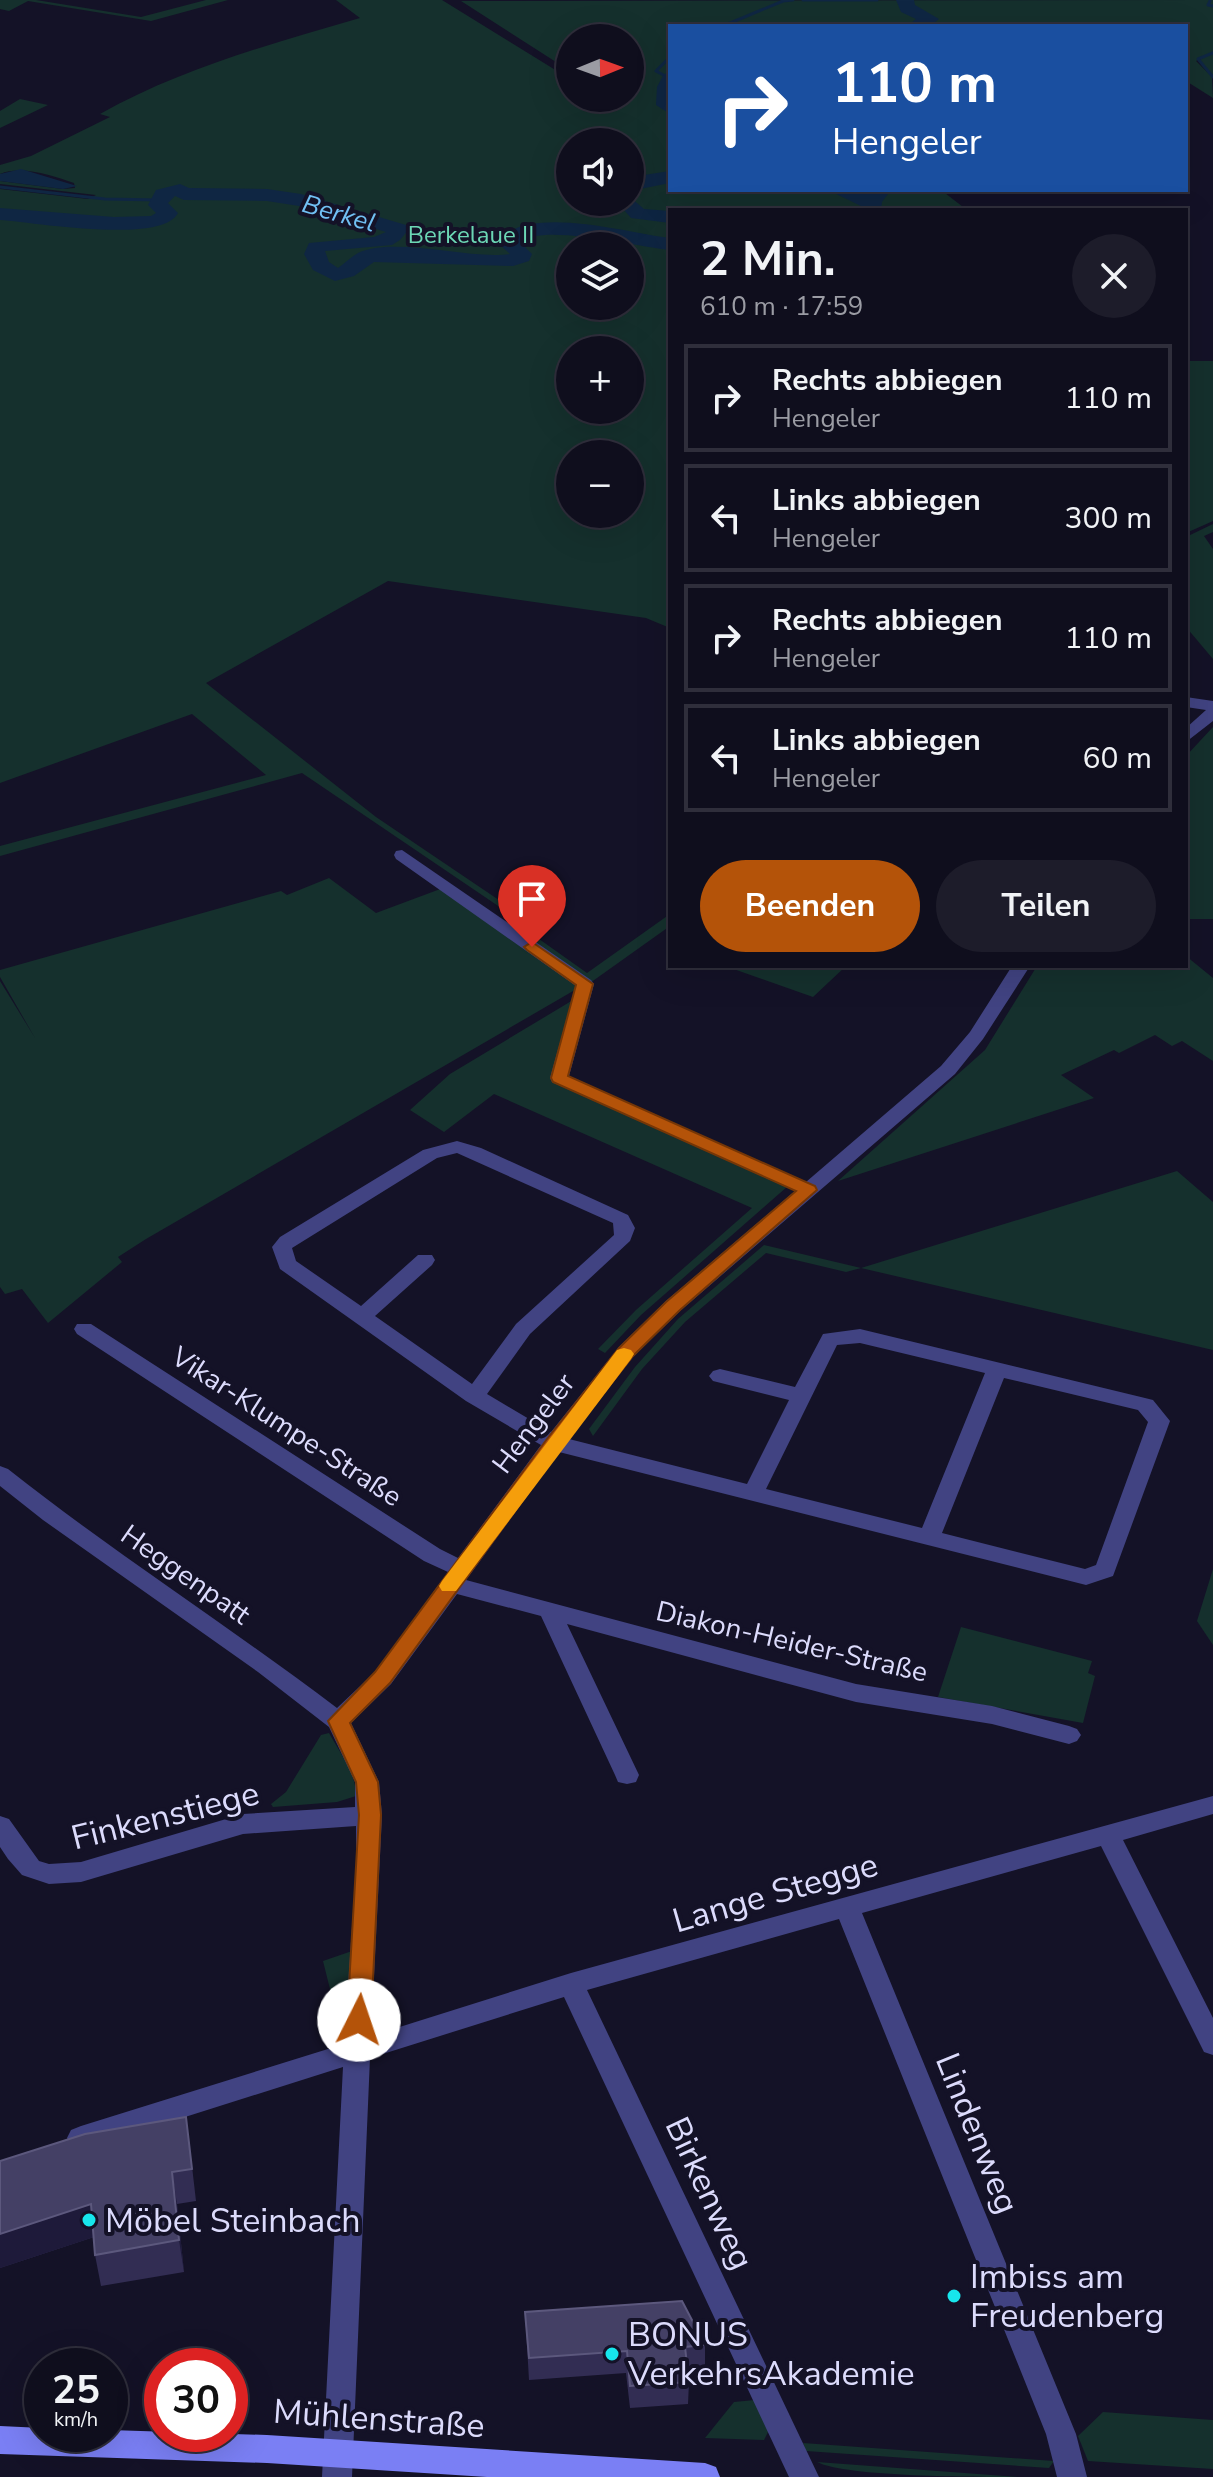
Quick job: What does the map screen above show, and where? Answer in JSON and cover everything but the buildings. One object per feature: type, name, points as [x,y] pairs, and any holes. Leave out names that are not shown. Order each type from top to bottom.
[{"type":"main road","name":"Mühlenstraße","points":[[0,2440],[337,2465],[705,2477]]},
{"type":"street","points":[[1188,702],[1213,706]]},
{"type":"street","points":[[1188,735],[1213,712]]},
{"type":"street","points":[[402,855],[585,984],[559,1078],[808,1190]]},
{"type":"street","name":"Hengeler","points":[[338,1721],[383,1678],[554,1443],[626,1352],[673,1306],[948,1070],[977,1035],[1020,968]]},
{"type":"street","points":[[474,1396],[523,1329],[623,1237],[625,1228],[621,1219],[457,1147],[430,1154],[282,1247],[287,1264],[474,1396],[554,1443],[1086,1577],[1105,1570],[1159,1421],[1145,1405],[860,1336],[830,1339],[753,1493]]},
{"type":"street","points":[[361,1317],[425,1260]]},
{"type":"street","name":"Vikar-Klumpe-Straße","points":[[84,1329],[432,1555],[456,1576]]},
{"type":"street","points":[[930,1536],[997,1369]]},
{"type":"street","points":[[720,1376],[800,1395]]},
{"type":"street","name":"Heggenpatt","points":[[0,1474],[51,1515],[266,1666],[338,1721]]},
{"type":"street","name":"Diakon-Heider-Straße","points":[[456,1576],[549,1610],[856,1693],[992,1715],[1069,1735]]},
{"type":"street","points":[[549,1610],[627,1775]]},
{"type":"street","points":[[337,2465],[370,1815],[367,1782],[338,1721]]},
{"type":"street","name":"Lange Stegge","points":[[59,2146],[571,1984],[1213,1805]]},
{"type":"street","name":"Finkenstiege","points":[[0,1826],[23,1862],[36,1874],[59,1875],[81,1872],[243,1824],[370,1815]]},
{"type":"street","points":[[1108,1834],[1213,2044]]},
{"type":"street","name":"Lindenweg","points":[[847,1907],[1061,2434],[1072,2477]]},
{"type":"street","name":"Birkenweg","points":[[571,1984],[804,2477]]},
{"type":"green space","points":[[0,0],[36,0],[141,17],[206,0],[228,0],[151,21],[28,1],[9,11],[0,9]]},
{"type":"green space","name":"Berkelaue II","points":[[336,0],[442,0],[556,70],[556,112],[644,112],[644,24],[556,24],[556,62],[461,1],[1213,0],[1213,75],[1200,62],[1201,58],[1196,61],[1212,77],[1213,98],[1188,82],[1188,24],[668,24],[668,192],[944,192],[964,208],[668,208],[668,627],[646,618],[388,581],[206,683],[376,817],[521,915],[510,914],[302,773],[0,856],[0,846],[266,775],[192,714],[0,783],[0,189],[88,199],[96,195],[0,184],[0,181],[75,188],[74,183],[37,172],[0,174],[0,165],[31,156],[110,117],[100,114],[131,98],[227,58],[360,18]]},
{"type":"green space","points":[[20,99],[48,105],[0,128],[0,111]]},
{"type":"green space","points":[[1188,361],[1213,361],[1213,521],[1188,532]]},
{"type":"green space","points":[[1213,524],[1213,532],[1204,536],[1213,549],[1213,659],[1188,629],[1188,536]]},
{"type":"green space","points":[[1213,727],[1213,919],[1188,919],[1188,754]]},
{"type":"green space","points":[[329,878],[376,913],[443,888],[580,987],[146,1239],[118,1257],[122,1262],[48,1323],[22,1289],[5,1294],[0,1287],[0,981],[35,1038],[0,977],[0,970],[281,891],[287,895]]},
{"type":"green space","points":[[668,915],[668,927],[590,983],[524,934],[532,934],[587,973]]},
{"type":"green space","points":[[1188,958],[1213,978],[1213,1061],[1182,1041],[1172,1046],[1155,1035],[1119,1053],[1114,1050],[1061,1075],[1094,1098],[838,1181],[985,1050],[1036,968],[1188,968]]},
{"type":"green space","points":[[731,968],[844,968],[813,997]]},
{"type":"green space","points":[[578,997],[553,1081],[788,1186],[641,1315],[605,1353],[598,1349],[636,1310],[752,1208],[494,1094],[444,1132],[410,1110],[450,1074]]},
{"type":"green space","points":[[1177,1171],[1213,1202],[1213,1350],[861,1268]]},
{"type":"green space","points":[[764,1245],[861,1268],[846,1272],[766,1253],[685,1322],[642,1369],[593,1436],[589,1429],[635,1367],[678,1319]]},
{"type":"green space","points":[[1213,1569],[1213,1645],[1197,1621]]},
{"type":"green space","points":[[961,1627],[1092,1661],[1088,1673],[1095,1676],[1083,1723],[938,1697]]},
{"type":"green space","points":[[329,1733],[351,1772],[356,1796],[337,1802],[273,1807],[271,1804],[286,1792],[321,1735]]},
{"type":"green space","points":[[352,1951],[345,2011],[325,2030],[333,2001],[323,1961]]},
{"type":"green space","points":[[755,2400],[769,2430],[764,2440],[705,2438],[734,2402]]},
{"type":"green space","points":[[1103,2412],[1213,2420],[1213,2469],[1088,2461],[1078,2436]]},
{"type":"green space","points":[[803,2443],[1054,2461],[1049,2468],[806,2451]]},
{"type":"green space","points":[[817,2462],[1018,2477],[855,2471]]},
{"type":"water","points":[[21,169],[77,186],[63,189],[0,181],[0,174]]},
{"type":"water","points":[[832,192],[888,194],[881,208],[852,208],[861,206]]},
{"type":"waterway","points":[[728,24],[783,1],[793,0]]},
{"type":"waterway","points":[[803,0],[877,0]]},
{"type":"waterway","name":"Berkel","points":[[905,0],[907,8],[930,19],[920,24]]},
{"type":"waterway","points":[[1210,1],[1208,5],[1213,6]]},
{"type":"waterway","points":[[1213,53],[1198,59],[1213,77]]},
{"type":"waterway","points":[[668,59],[656,71],[668,77]]},
{"type":"waterway","name":"Berkel","points":[[668,82],[665,105],[668,107]]},
{"type":"waterway","name":"Berkel","points":[[644,180],[668,177]]},
{"type":"waterway","points":[[0,187],[105,199],[159,200]]},
{"type":"waterway","name":"Berkel","points":[[0,214],[114,223],[155,221],[168,213],[158,205],[163,195],[168,191],[180,190],[184,194],[267,195],[301,200],[399,229],[393,236],[374,243],[316,247],[314,254],[320,266],[335,275],[372,256],[439,255],[495,262],[513,260],[522,257],[522,254],[507,242],[518,233],[536,229],[583,231],[668,244]]},
{"type":"waterway","name":"Berkel","points":[[644,215],[668,217]]},
{"type":"slow traffic","points":[[449,1586],[624,1354]]},
{"type":"place","name":"Möbel Steinbach","points":[[89,2220]]},
{"type":"place","name":"Imbiss am Freudenberg","points":[[954,2296]]},
{"type":"place","name":"BONUS VerkehrsAkademie","points":[[612,2354]]},
{"type":"route","points":[[359,2020],[370,1815],[367,1782],[338,1721],[383,1678],[554,1443],[626,1352],[673,1306],[808,1190],[559,1078],[585,984],[532,947]]}]
